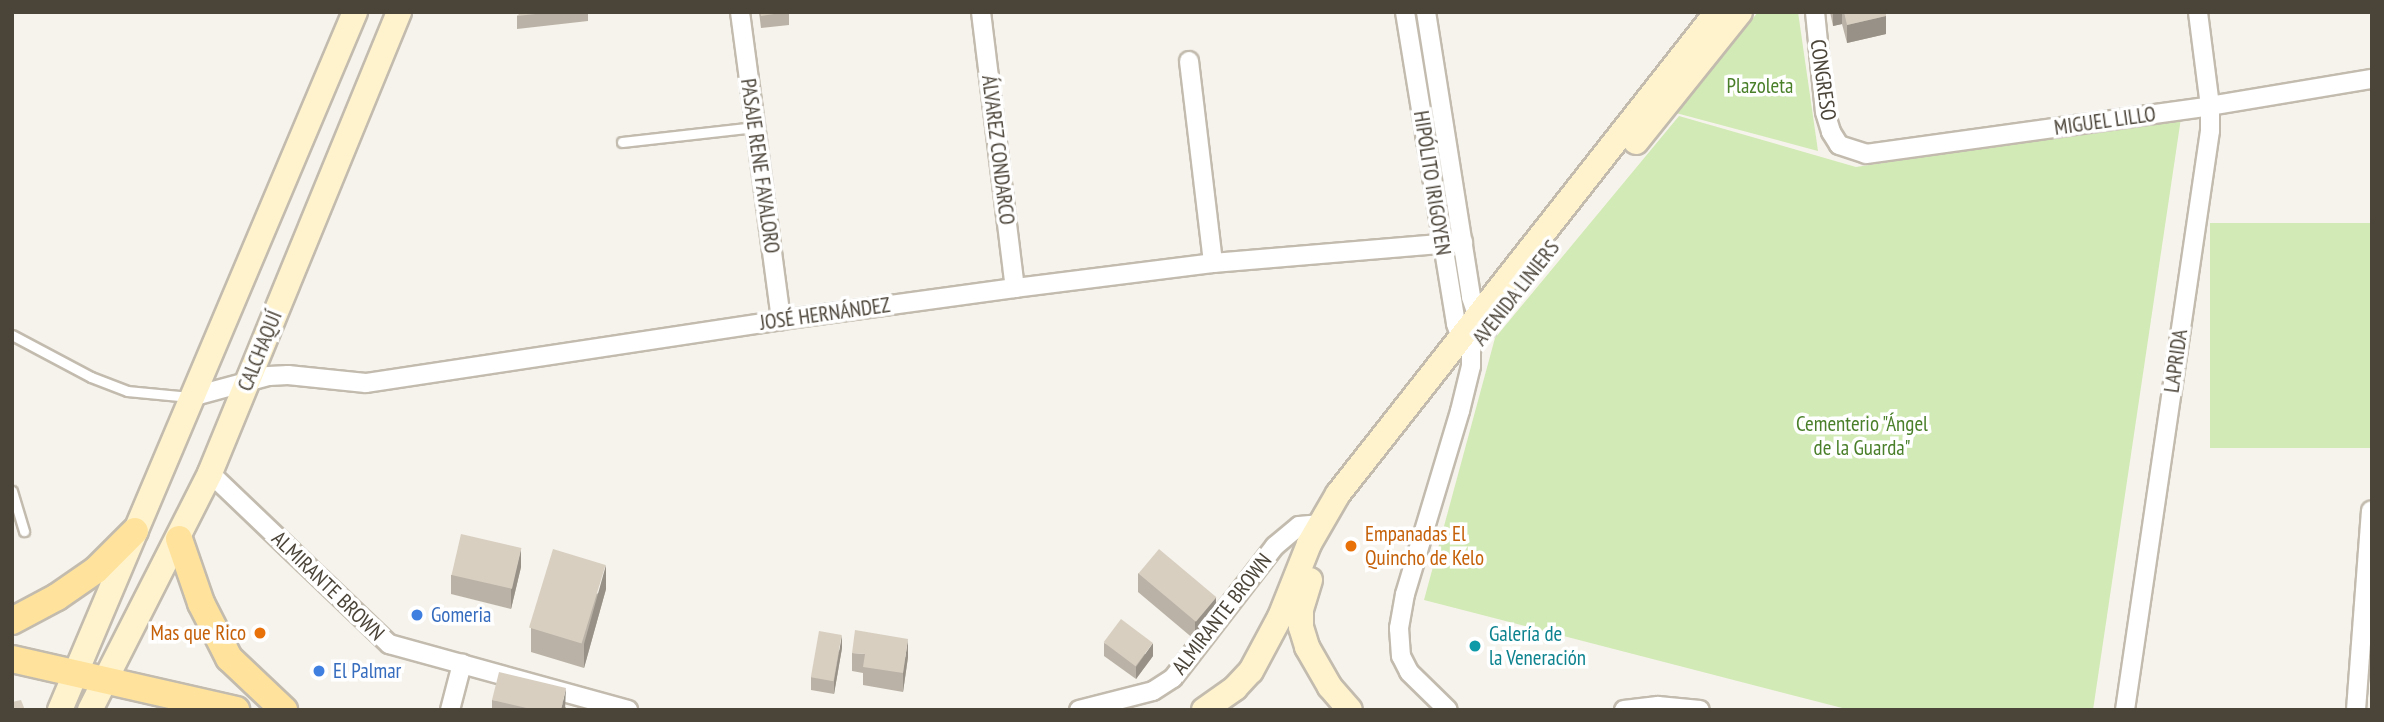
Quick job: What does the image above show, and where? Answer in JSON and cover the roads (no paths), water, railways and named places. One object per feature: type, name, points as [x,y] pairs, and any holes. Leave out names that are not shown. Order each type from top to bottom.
[{"type":"main road","points":[[60,710],[355,12]]},
{"type":"main road","name":"CALCHAQUÍ","points":[[90,710],[103,680],[179,539],[209,473],[399,12]]},
{"type":"main road","name":"AVENIDA LINIERS","points":[[1301,581],[1348,509],[1466,344],[1717,12]]},
{"type":"main road","name":"AVENIDA LINIERS","points":[[1482,323],[1740,12]]},
{"type":"main road","name":"AVENIDA LINIERS","points":[[1301,581],[1321,524],[1338,494],[1466,344]]},
{"type":"main road","points":[[12,621],[57,597],[96,570],[135,531]]},
{"type":"main road","points":[[179,539],[201,603],[229,658],[284,710]]},
{"type":"main road","points":[[1204,710],[1235,688],[1251,671],[1301,581]]},
{"type":"main road","points":[[1301,581],[1301,627],[1307,647],[1330,687],[1350,710]]},
{"type":"main road","points":[[12,659],[236,710]]},
{"type":"street","name":"PASAJE RENE FAVALORO","points":[[740,12],[781,320]]},
{"type":"street","name":"ÁLVAREZ CONDARCO","points":[[981,12],[1015,288]]},
{"type":"street","name":"HIPÓLITO IRIGOYEN","points":[[1405,12],[1442,243],[1471,366],[1405,594],[1399,628],[1401,656],[1409,671],[1448,710]]},
{"type":"street","name":"HIPÓLITO IRIGOYEN","points":[[1426,12],[1463,242],[1482,323]]},
{"type":"street","name":"CONGRESO","points":[[1815,12],[1825,111],[1830,132],[1839,145]]},
{"type":"street","name":"LAPRIDA","points":[[2126,710],[2210,131],[2210,106],[2198,12]]},
{"type":"street","points":[[1189,61],[1213,263]]},
{"type":"street","name":"MIGUEL LILLO","points":[[1839,145],[1866,154],[2210,106],[2372,79]]},
{"type":"street","name":"JOSÉ HERNÁNDEZ","points":[[191,397],[248,380],[288,374],[336,382],[366,383],[781,320],[1015,288],[1213,263],[1463,242]]},
{"type":"street","name":"ALMIRANTE BROWN","points":[[209,473],[389,644],[628,710]]},
{"type":"street","points":[[2356,710],[2371,511]]},
{"type":"street","name":"ALMIRANTE BROWN","points":[[1079,710],[1153,691],[1173,678],[1275,546],[1299,526],[1321,524]]},
{"type":"street","points":[[450,710],[462,664]]},
{"type":"street","points":[[1624,710],[1673,706],[1700,710]]},
{"type":"lane","points":[[622,142],[755,127]]},
{"type":"lane","points":[[12,335],[90,377],[127,391],[191,397]]},
{"type":"lane","points":[[12,491],[24,531]]},
{"type":"place","name":"Empanadas El Quincho de Kelo","points":[[1351,546]]},
{"type":"place","name":"Gomeria","points":[[417,615]]},
{"type":"place","name":"Mas que Rico","points":[[260,633]]},
{"type":"place","name":"Galería de la Veneración","points":[[1475,646]]},
{"type":"place","name":"El Palmar","points":[[319,671]]},
{"type":"park label","name":"Plazoleta","points":[[1760,86]]},
{"type":"park label","name":"Cementerio \"Ángel de la Guarda\"","points":[[1862,436]]}]
